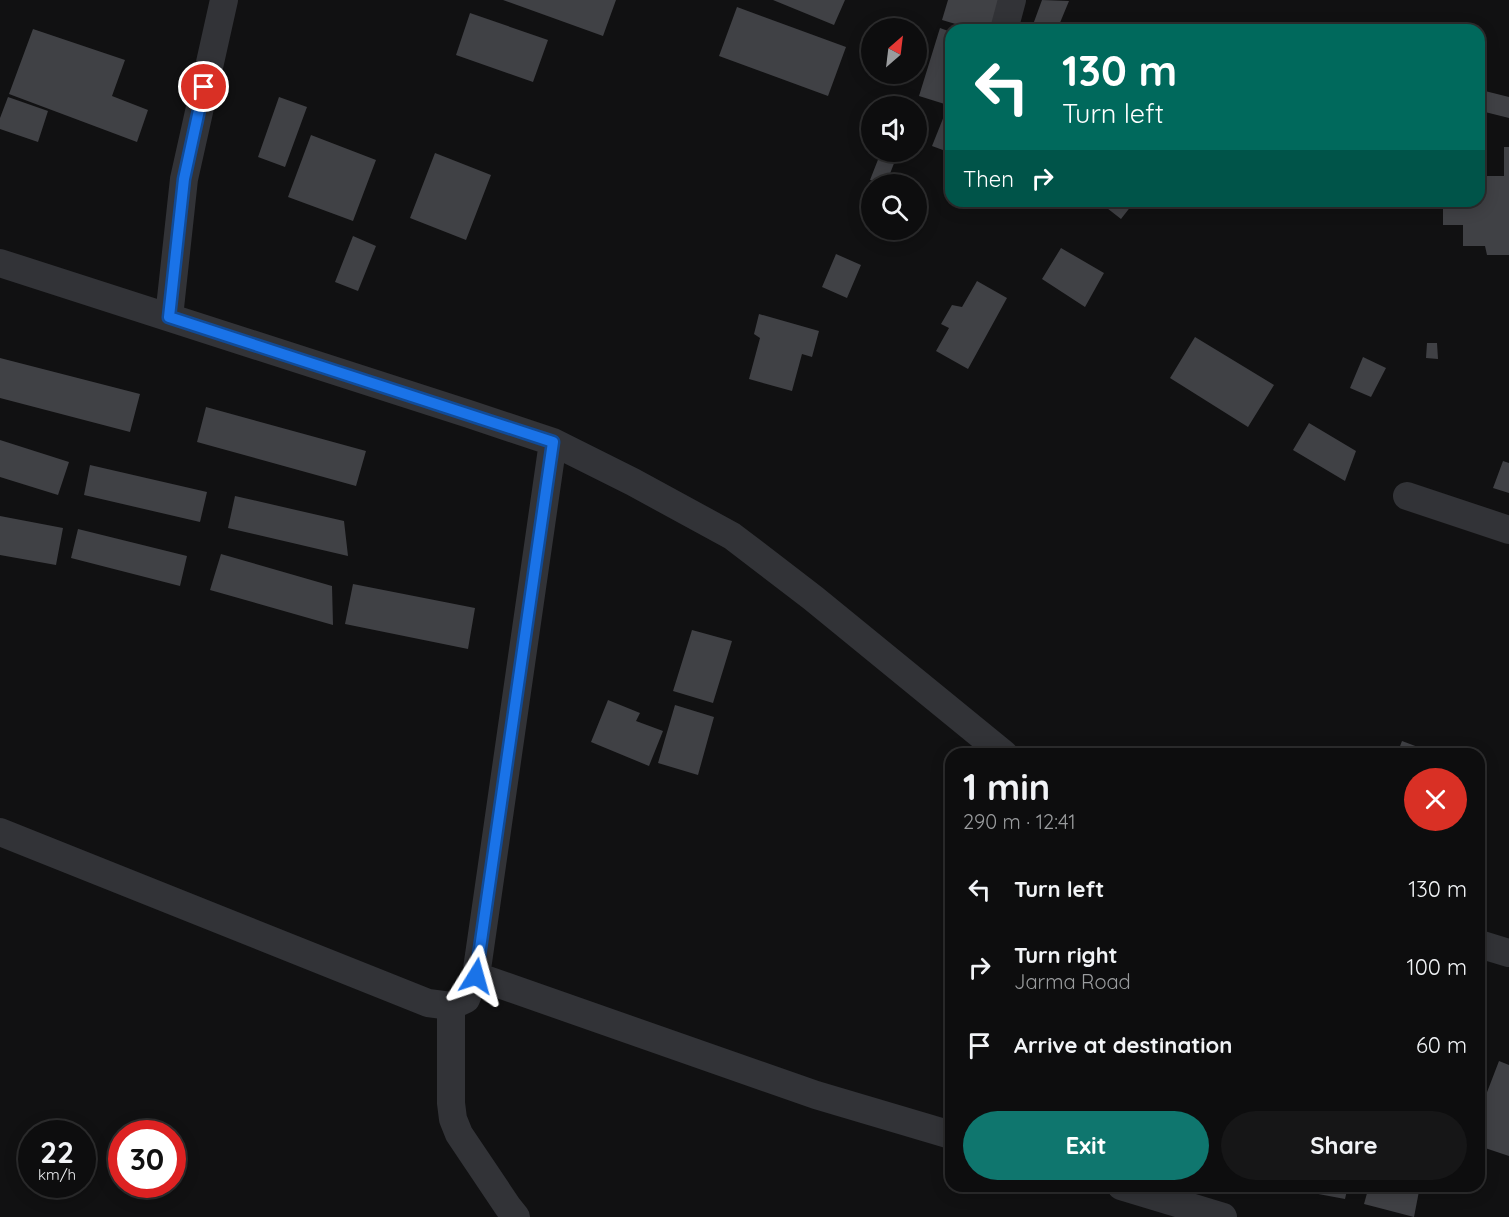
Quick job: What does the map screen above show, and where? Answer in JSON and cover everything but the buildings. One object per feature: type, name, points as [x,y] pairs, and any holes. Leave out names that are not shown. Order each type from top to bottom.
[{"type":"street","points":[[169,317],[184,179],[224,0]]},
{"type":"street","points":[[1006,24],[1012,0]]},
{"type":"street","points":[[0,263],[553,442],[732,536],[813,598],[997,748]]},
{"type":"street","points":[[0,832],[428,1003],[451,1006],[466,999],[476,976],[553,442]]},
{"type":"street","points":[[1407,496],[1509,530]]},
{"type":"street","points":[[1485,946],[1509,953]]},
{"type":"street","points":[[476,976],[816,1095],[945,1133]]},
{"type":"street","points":[[451,1006],[453,1119],[459,1134],[516,1217]]},
{"type":"street","points":[[1141,1192],[1223,1217]]},
{"type":"route","points":[[204,87],[184,179],[169,317],[553,442],[476,976]]}]
